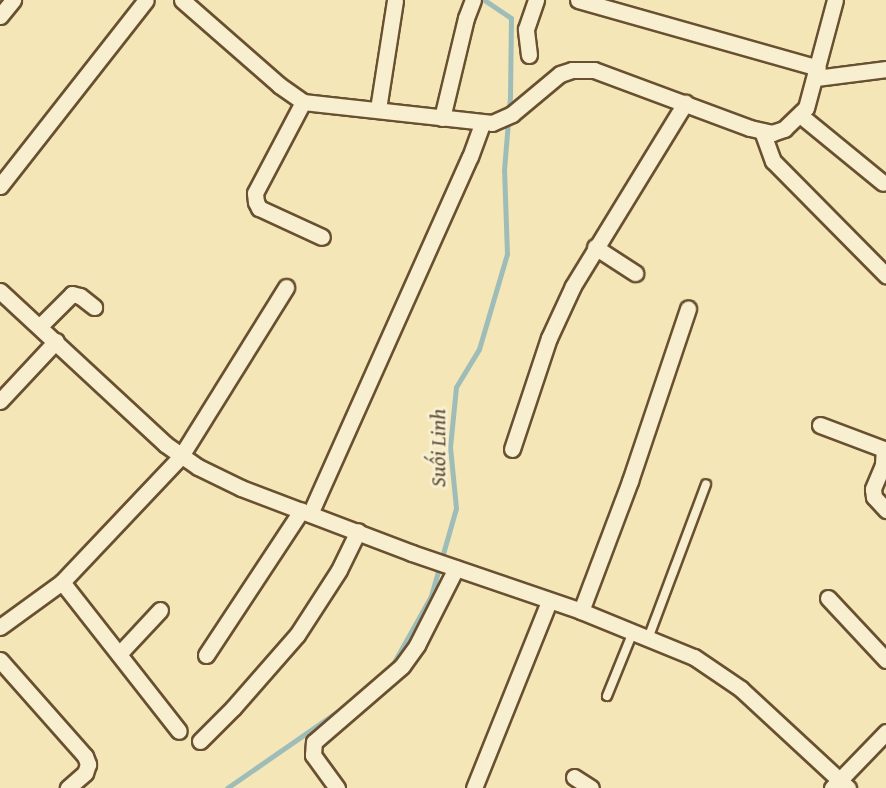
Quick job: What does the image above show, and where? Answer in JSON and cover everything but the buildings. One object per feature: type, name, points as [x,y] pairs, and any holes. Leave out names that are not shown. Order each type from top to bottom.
[{"type":"street","points":[[0,16],[13,0]]},
{"type":"street","points":[[0,186],[147,0]]},
{"type":"street","points":[[182,0],[279,85],[303,102],[487,123],[512,114],[560,74],[583,69],[594,70],[772,133],[784,129],[806,108],[835,0]]},
{"type":"street","points":[[378,109],[394,0]]},
{"type":"street","points":[[529,55],[525,29],[536,0]]},
{"type":"street","points":[[578,0],[631,7],[817,73],[886,69]]},
{"type":"street","points":[[442,118],[472,3]]},
{"type":"street","points":[[303,102],[255,193],[256,202],[259,208],[322,237]]},
{"type":"street","points":[[512,449],[549,338],[595,247],[653,159],[685,103]]},
{"type":"street","points":[[800,115],[883,183]]},
{"type":"street","points":[[206,655],[305,512],[487,123]]},
{"type":"street","points":[[762,131],[773,161],[886,275]]},
{"type":"street","points":[[595,247],[635,273]]},
{"type":"street","points":[[0,627],[62,582],[181,456],[286,287]]},
{"type":"street","points":[[0,291],[165,444],[181,456],[241,488],[412,553],[649,636],[694,657],[741,689],[840,785],[886,732]]},
{"type":"street","points":[[40,326],[72,294],[80,296],[94,307]]},
{"type":"street","points":[[581,611],[630,481],[688,309]]},
{"type":"street","points":[[0,401],[56,341]]},
{"type":"street","points":[[820,425],[884,449],[883,465],[873,489],[874,496],[886,510]]},
{"type":"street","points":[[200,741],[233,708],[297,635],[339,570],[358,531]]},
{"type":"street","points":[[330,786],[313,754],[314,741],[402,666],[417,645],[456,568]]},
{"type":"street","points":[[62,582],[179,731]]},
{"type":"street","points":[[828,598],[886,660]]},
{"type":"street","points":[[474,788],[549,601]]},
{"type":"street","points":[[118,654],[160,610]]},
{"type":"street","points":[[0,660],[85,756],[88,764],[85,773],[68,788]]},
{"type":"street","points":[[574,777],[591,788]]},
{"type":"lane","points":[[649,636],[706,484]]},
{"type":"lane","points":[[607,696],[634,631]]},
{"type":"waterway","name":"Suối Linh","points":[[393,664],[431,596],[456,508],[450,447],[456,387],[479,349],[507,254],[504,170],[510,97],[511,18],[484,0]]},
{"type":"waterway","name":"Suối Linh","points":[[227,788],[341,709]]}]
